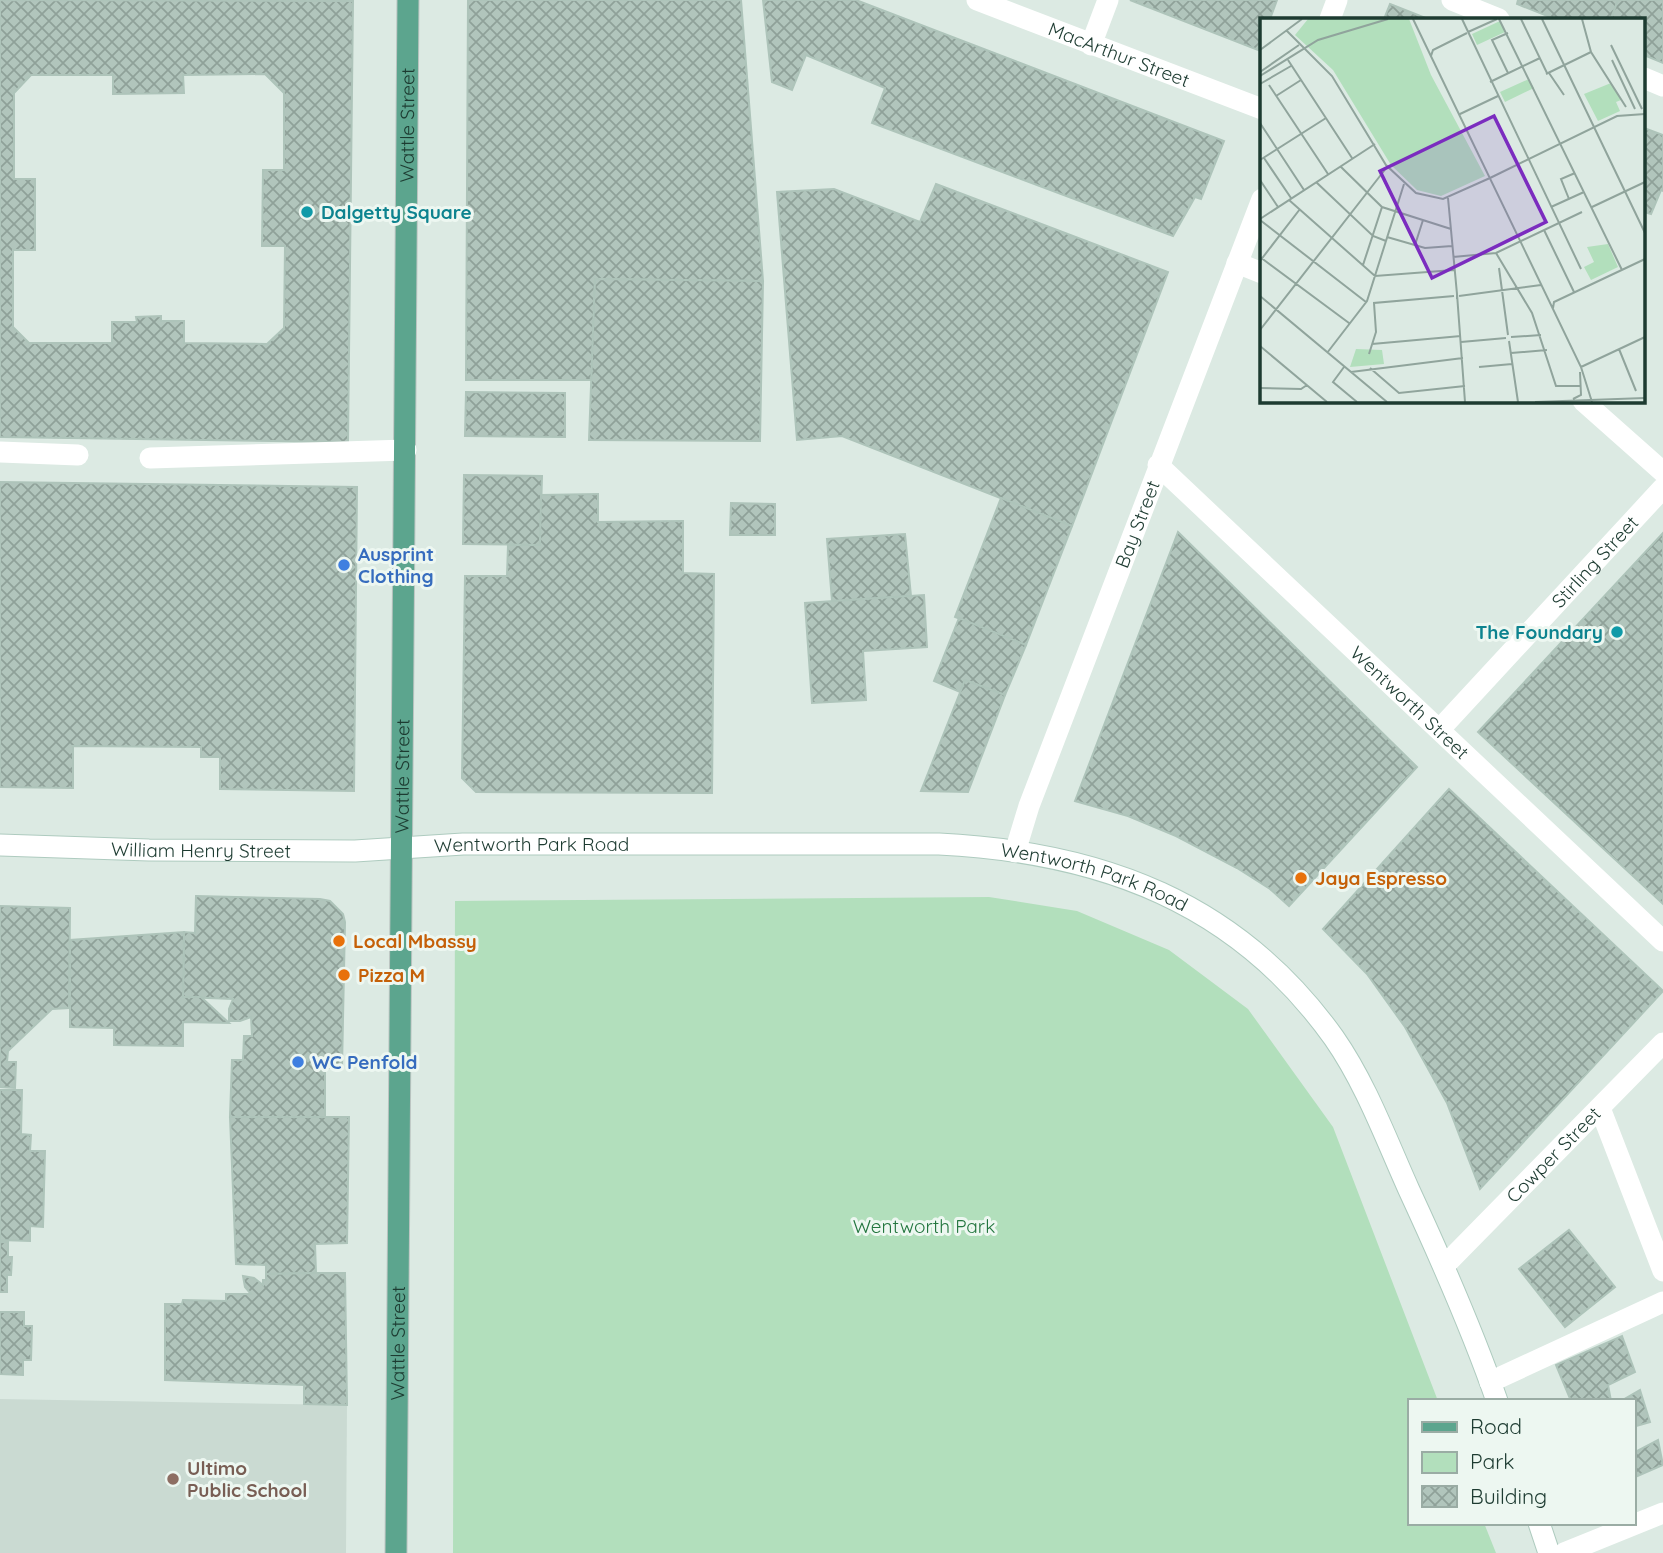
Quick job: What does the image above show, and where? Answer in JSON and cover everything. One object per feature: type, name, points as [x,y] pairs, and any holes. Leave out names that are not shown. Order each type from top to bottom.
[{"type":"main road","name":"Wattle Street","points":[[396,1553],[408,0]]},
{"type":"street","name":"MacArthur Street","points":[[977,0],[1260,108]]},
{"type":"street","points":[[1091,45],[1108,0]]},
{"type":"street","points":[[1330,18],[1337,0]]},
{"type":"street","points":[[1452,0],[1497,18]]},
{"type":"street","points":[[1646,79],[1663,86]]},
{"type":"street","name":"Bay Street","points":[[1015,852],[1029,806],[1260,204]]},
{"type":"street","points":[[1237,263],[1260,272]]},
{"type":"street","points":[[1584,402],[1663,472]]},
{"type":"street","points":[[150,458],[406,450]]},
{"type":"street","points":[[0,452],[78,455]]},
{"type":"street","name":"Wentworth Street","points":[[1158,465],[1663,941]]},
{"type":"street","name":"Stirling Street","points":[[1440,729],[1663,488]]},
{"type":"street","name":"Wentworth Park Road","points":[[403,847],[463,844],[975,845],[1073,861],[1106,870],[1140,884],[1215,923],[1249,947],[1309,1006],[1335,1040],[1363,1088],[1444,1266],[1493,1391]]},
{"type":"street","name":"William Henry Street","points":[[0,845],[149,850],[355,850],[403,847]]},
{"type":"street","name":"Cowper Street","points":[[1444,1266],[1663,1043]]},
{"type":"street","points":[[1600,1108],[1663,1271]]},
{"type":"street","points":[[1493,1391],[1663,1302]]},
{"type":"street","points":[[1635,1524],[1663,1513]]},
{"type":"street","points":[[1540,1525],[1549,1553]]},
{"type":"street","points":[[1564,1553],[1633,1525]]},
{"type":"shaded area","name":"Ultimo Public School","points":[[0,1399],[347,1405],[346,1553],[0,1553]]},
{"type":"green space","name":"Wentworth Park","points":[[989,897],[1077,911],[1169,950],[1248,1009],[1333,1127],[1437,1399],[1408,1399],[1408,1525],[1485,1525],[1496,1553],[453,1553],[455,901]]},
{"type":"building","name":"Dalgetty Square","points":[[0,0],[353,1],[348,442],[0,437]],"holes":[[[265,74],[284,93],[284,170],[263,170],[262,246],[285,246],[284,328],[267,344],[184,343],[184,321],[161,321],[161,316],[136,317],[137,322],[112,322],[112,343],[29,343],[13,327],[13,250],[35,250],[35,179],[14,179],[14,93],[31,75],[113,75],[113,94],[184,93],[183,75]]]},
{"type":"building","points":[[468,0],[741,0],[763,281],[595,279],[592,380],[466,380]]},
{"type":"building","points":[[763,0],[856,0],[1224,141],[1201,199],[1195,197],[1173,236],[872,123],[885,88],[806,55],[792,90],[772,82]]},
{"type":"building","points":[[1130,0],[1277,0],[1270,18],[1260,18],[1258,50]]},
{"type":"building","points":[[1518,0],[1618,0],[1611,18],[1552,18],[1517,4]]},
{"type":"building","points":[[1618,0],[1663,0],[1663,63],[1646,56],[1646,18],[1611,18]]},
{"type":"building","points":[[1390,4],[1425,18],[1384,18]]},
{"type":"building","points":[[1646,129],[1663,135],[1663,191],[1661,190],[1651,214],[1646,213]]},
{"type":"building","points":[[936,184],[1168,272],[1072,526],[842,436],[797,440],[777,192],[834,189],[920,222]]},
{"type":"building","points":[[595,279],[763,281],[760,441],[589,440]]},
{"type":"building","points":[[466,392],[565,393],[565,437],[465,436]]},
{"type":"building","points":[[464,475],[542,476],[540,545],[463,544]]},
{"type":"building","points":[[0,482],[357,487],[354,791],[220,789],[220,757],[201,757],[201,747],[73,746],[73,788],[0,787]]},
{"type":"building","points":[[598,494],[598,522],[683,521],[683,573],[714,574],[712,793],[476,792],[462,778],[465,576],[507,576],[508,545],[540,545],[541,495]]},
{"type":"building","points":[[1001,498],[1072,526],[1026,645],[955,617]]},
{"type":"building","points":[[731,503],[775,504],[775,535],[730,535]]},
{"type":"building","points":[[1178,532],[1417,767],[1289,906],[1270,889],[1237,868],[1176,836],[1128,816],[1075,801]]},
{"type":"building","name":"The Foundary","points":[[1663,533],[1663,904],[1478,732]]},
{"type":"building","points":[[905,534],[911,596],[832,601],[827,539]]},
{"type":"building","points":[[924,595],[927,647],[863,651],[866,700],[812,703],[805,603]]},
{"type":"building","points":[[959,618],[1026,645],[1005,695],[965,680],[960,692],[934,681]]},
{"type":"building","points":[[965,680],[1005,695],[968,792],[921,791]]},
{"type":"building","points":[[1449,789],[1663,991],[1480,1189],[1447,1103],[1405,1027],[1367,974],[1323,929]]},
{"type":"building","points":[[196,896],[320,899],[330,901],[343,914],[342,1068],[325,1068],[325,1117],[230,1117],[232,1060],[243,1060],[244,1036],[252,1036],[251,1017],[229,1021],[229,1009],[233,999],[183,997],[184,932],[195,933]]},
{"type":"building","points":[[0,906],[70,908],[69,1008],[52,1009],[8,1051],[7,1062],[16,1062],[15,1088],[0,1087]]},
{"type":"building","points":[[184,932],[183,997],[201,997],[229,1023],[183,1022],[183,1046],[114,1045],[114,1028],[70,1027],[70,940]]},
{"type":"building","points":[[0,1090],[22,1090],[21,1134],[31,1135],[30,1151],[45,1151],[43,1227],[30,1226],[30,1241],[0,1240]]},
{"type":"building","points":[[230,1117],[349,1117],[347,1243],[315,1244],[316,1273],[266,1274],[266,1265],[236,1264]]},
{"type":"building","points":[[1569,1230],[1615,1287],[1565,1327],[1519,1269]]},
{"type":"building","points":[[0,1242],[8,1242],[8,1257],[12,1257],[11,1275],[7,1275],[7,1292],[0,1292]]},
{"type":"building","points":[[345,1273],[347,1405],[304,1404],[304,1385],[165,1380],[165,1304],[182,1304],[183,1300],[226,1301],[226,1294],[251,1294],[245,1287],[243,1276],[254,1278],[263,1285],[266,1274]]},
{"type":"building","points":[[0,1312],[24,1312],[24,1326],[32,1326],[31,1360],[23,1360],[23,1375],[0,1374]]},
{"type":"building","points":[[1622,1336],[1635,1372],[1608,1385],[1611,1399],[1570,1399],[1556,1365]]},
{"type":"building","points":[[1640,1390],[1650,1422],[1635,1426],[1635,1399],[1624,1399]]},
{"type":"building","points":[[1658,1440],[1663,1465],[1635,1477],[1635,1452]]},
{"type":"place","name":"Dalgetty Square","points":[[307,212]]},
{"type":"place","name":"Ausprint Clothing","points":[[344,565]]},
{"type":"place","name":"The Foundary","points":[[1617,632]]},
{"type":"place","name":"Jaya Espresso","points":[[1301,878]]},
{"type":"place","name":"Local Mbassy","points":[[339,941]]},
{"type":"place","name":"Pizza M","points":[[344,975]]},
{"type":"place","name":"WC Penfold","points":[[298,1062]]},
{"type":"place","name":"Ultimo Public School","points":[[173,1479]]}]
